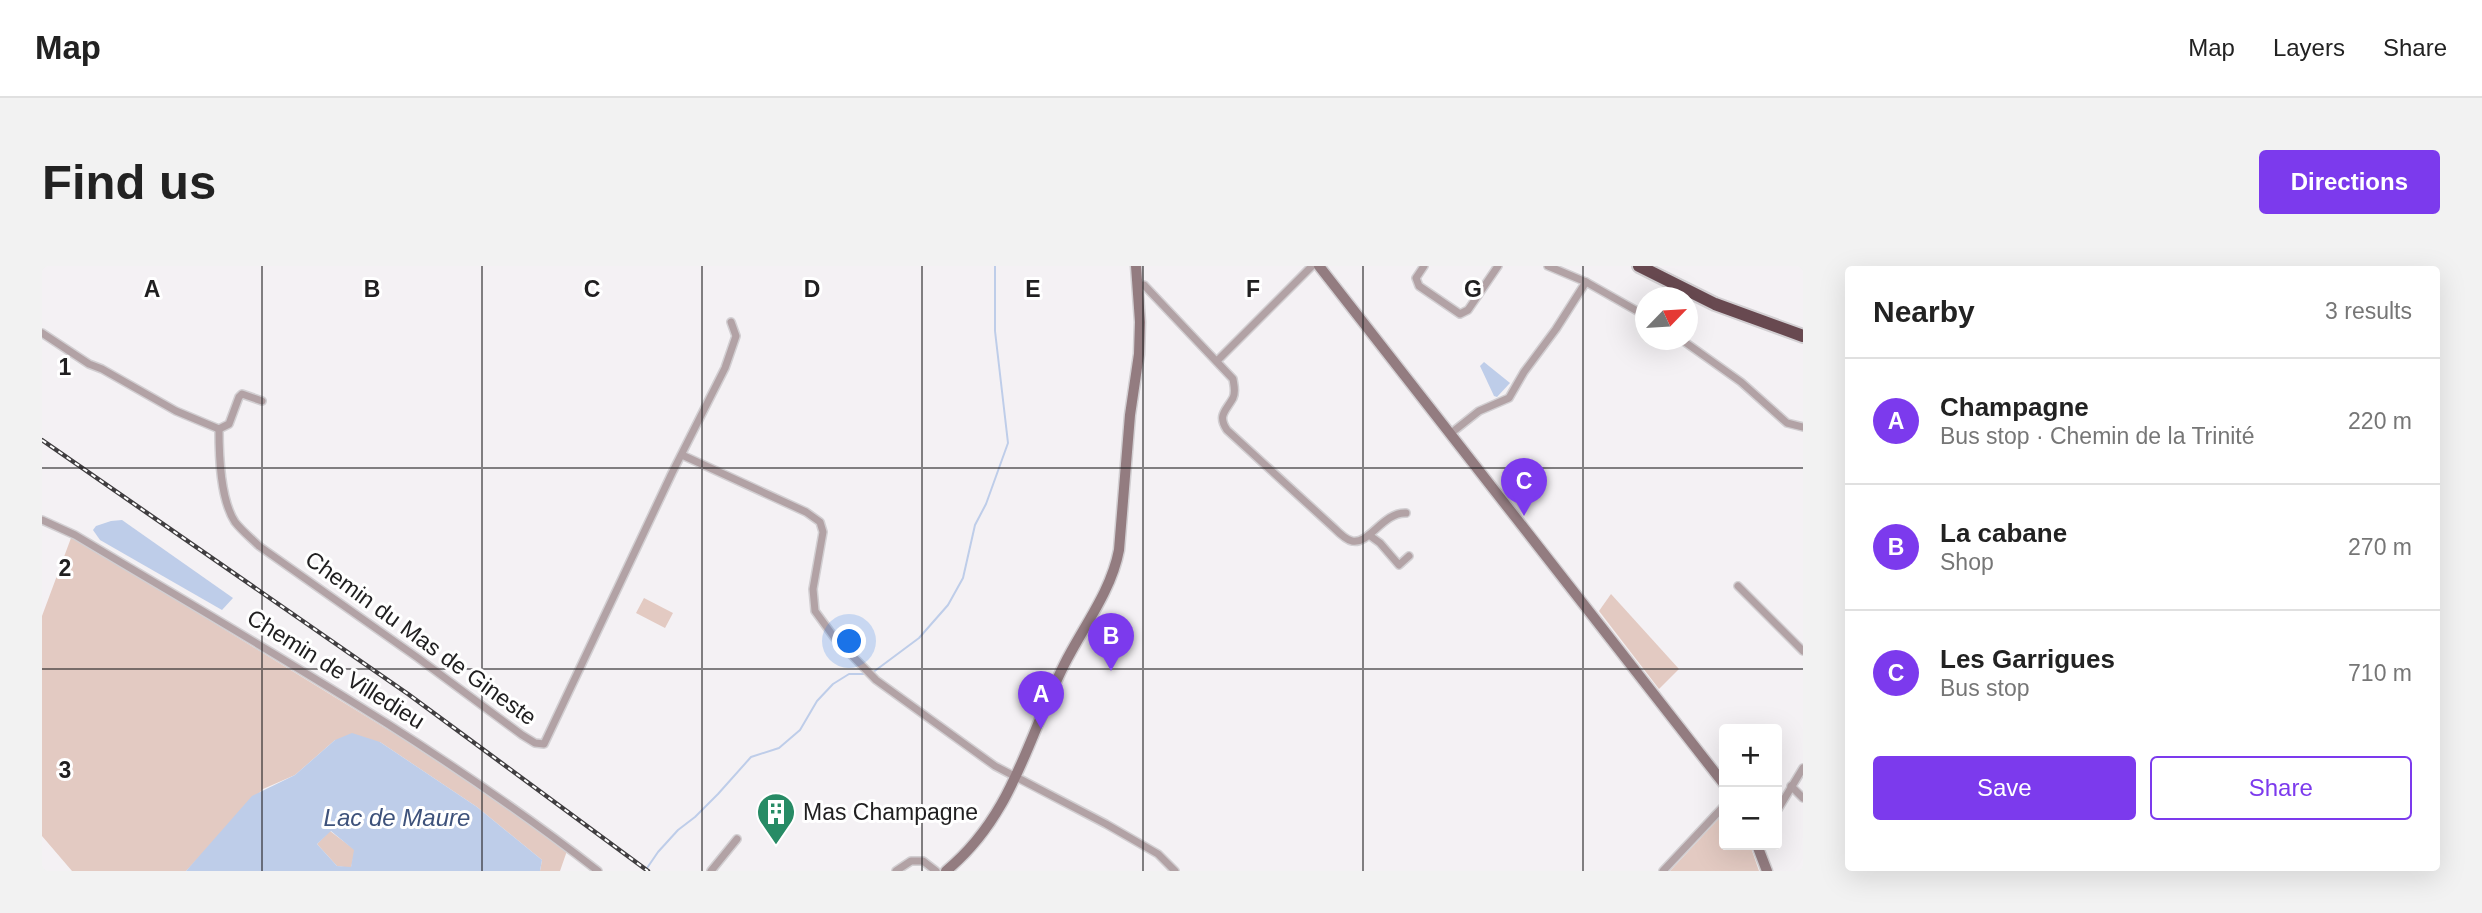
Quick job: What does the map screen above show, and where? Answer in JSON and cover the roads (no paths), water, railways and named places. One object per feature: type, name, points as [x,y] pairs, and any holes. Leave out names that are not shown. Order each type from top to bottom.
[{"type":"highway","points":[[1639,266],[1715,304],[1803,336]]},
{"type":"street","points":[[946,871],[964,857],[996,816],[1016,778],[1049,696],[1110,582],[1117,560],[1129,427],[1139,354],[1136,266]]},
{"type":"street","points":[[1217,361],[1312,266]]},
{"type":"street","points":[[1319,266],[1719,778]]},
{"type":"street","points":[[1424,266],[1416,278],[1419,286],[1460,314],[1468,310],[1498,266]]},
{"type":"street","points":[[1548,266],[1586,282],[1635,310]]},
{"type":"street","points":[[1450,434],[1479,411],[1508,398],[1586,282]]},
{"type":"street","points":[[1138,285],[1144,285],[1233,379],[1233,398],[1221,416],[1227,430],[1350,541],[1358,542],[1386,518],[1406,513]]},
{"type":"street","points":[[731,322],[736,336],[733,345],[682,455],[806,512],[820,522],[823,532],[812,601],[820,621],[876,680],[1016,778],[1158,854],[1175,871]]},
{"type":"street","points":[[42,333],[89,364],[176,411],[219,429],[229,424],[242,394],[262,401]]},
{"type":"street","points":[[1696,350],[1741,382],[1787,423],[1803,427]]},
{"type":"street","name":"Chemin du Mas de Gineste","points":[[219,429],[219,454],[226,500],[234,520],[242,530],[259,546],[522,735],[536,743],[544,744],[682,455]]},
{"type":"street","name":"Chemin de Villedieu","points":[[42,520],[75,535],[285,659],[430,750],[598,871]]},
{"type":"street","points":[[1369,535],[1380,543],[1399,565],[1409,556]]},
{"type":"street","points":[[1738,586],[1803,650]]},
{"type":"street","points":[[1782,802],[1803,768]]},
{"type":"street","points":[[1791,786],[1803,798]]},
{"type":"street","points":[[1662,871],[1719,811]]},
{"type":"street","points":[[711,871],[737,839]]},
{"type":"street","points":[[1759,850],[1767,871]]},
{"type":"street","points":[[896,871],[911,861],[923,861],[936,871]]},
{"type":"water","points":[[1484,362],[1510,383],[1497,397],[1494,396],[1480,366]]},
{"type":"water","points":[[122,520],[233,598],[222,610],[100,540],[93,530],[96,526]]},
{"type":"water","name":"Lac de Maure","points":[[352,733],[380,742],[477,807],[542,860],[540,871],[186,871],[252,796],[295,775],[335,740]],"holes":[[[331,831],[354,850],[351,867],[337,866],[317,844]]]},
{"type":"waterway","points":[[872,673],[919,638],[948,605],[963,578],[975,525],[986,504],[1008,443],[995,331],[995,266]]},
{"type":"waterway","points":[[645,871],[678,830],[695,817],[751,757],[779,748],[800,730],[817,701],[833,684],[849,674],[867,674]]},
{"type":"railway","points":[[42,440],[408,694],[648,871]]},
{"type":"place","name":"Les Garrigues","points":[[1524,516]]},
{"type":"place","name":"La cabane","points":[[1111,671]]},
{"type":"place","name":"Champagne","points":[[1041,729]]},
{"type":"place","name":"Mas Champagne","points":[[776,846]]}]
